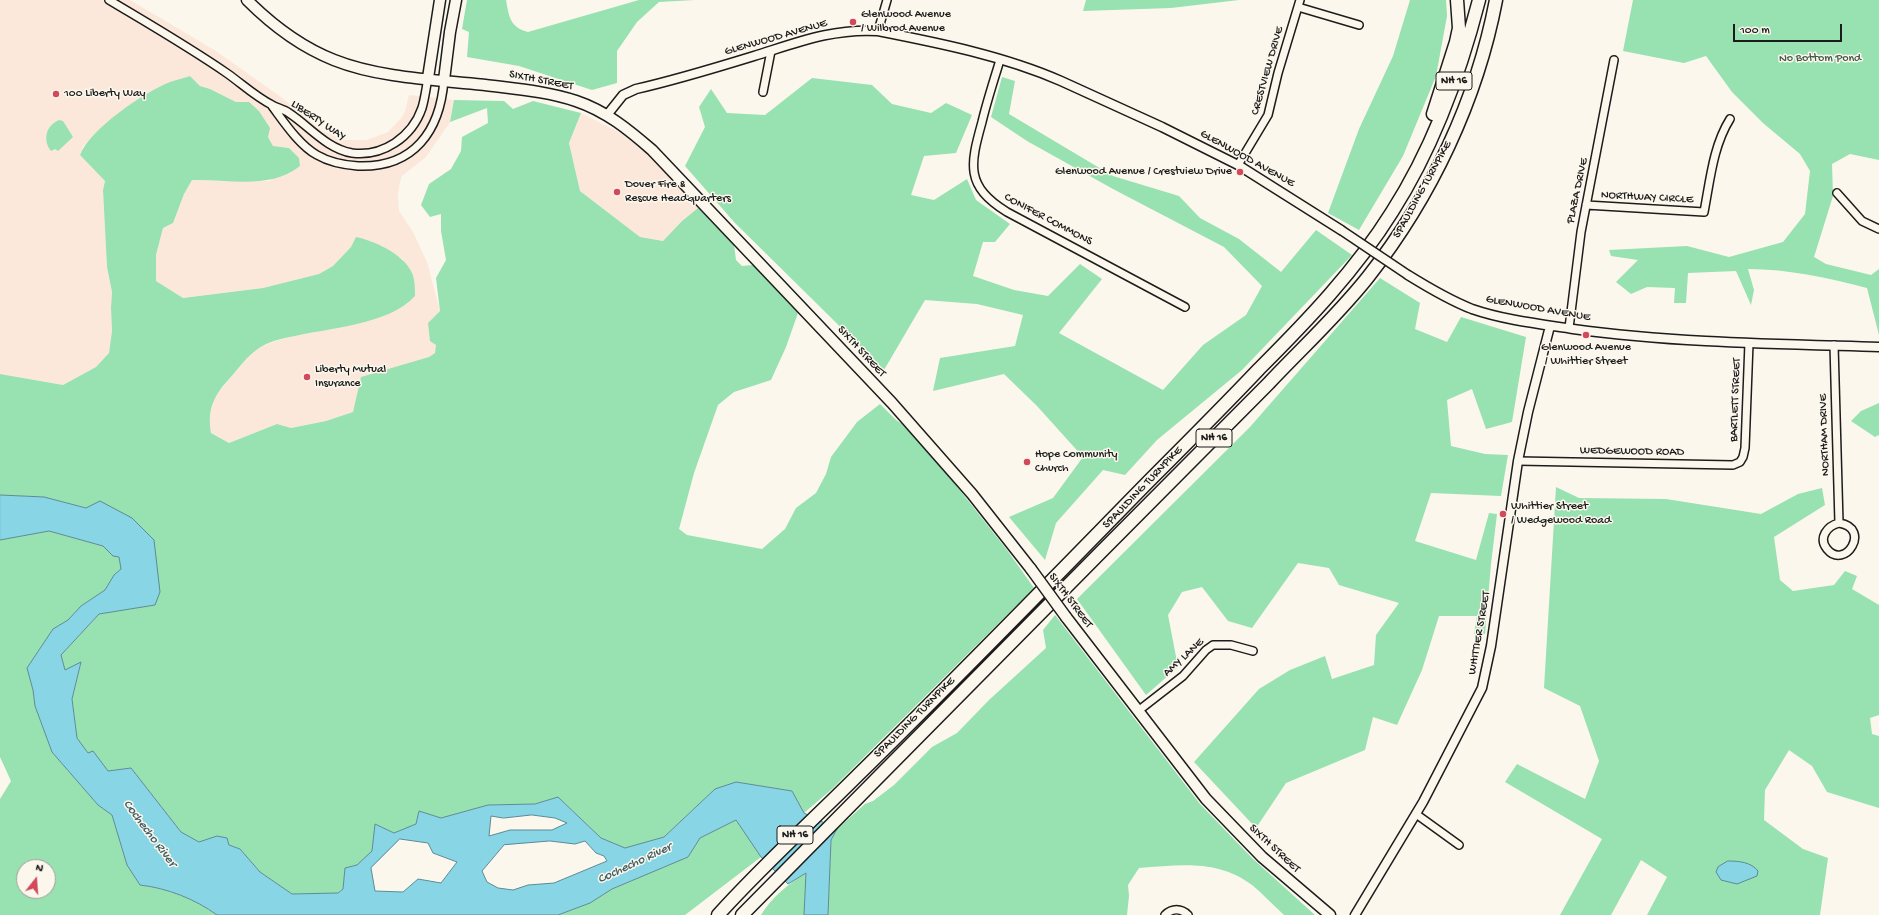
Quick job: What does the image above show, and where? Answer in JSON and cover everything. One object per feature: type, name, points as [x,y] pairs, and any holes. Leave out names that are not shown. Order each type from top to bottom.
[{"type":"highway","points":[[1421,160],[1424,139],[1456,42],[1459,28],[1457,0]]},
{"type":"highway","name":"SPAULDING TURNPIKE","points":[[718,915],[764,866],[858,775],[1109,522],[1326,299],[1377,236],[1402,196],[1421,160],[1461,61],[1478,0]]},
{"type":"highway","name":"SPAULDING TURNPIKE","points":[[742,915],[1241,411],[1333,317],[1368,277],[1410,217],[1445,153],[1475,80],[1496,0]]},
{"type":"main road","name":"SIXTH STREET","points":[[247,0],[278,28],[300,44],[322,55],[346,64],[374,71],[558,95],[578,101],[607,115],[652,150],[892,403],[972,494],[1206,799],[1242,837],[1297,889],[1330,915]]},
{"type":"main road","points":[[428,78],[440,0]]},
{"type":"main road","points":[[444,80],[456,0]]},
{"type":"street","name":"LIBERTY WAY","points":[[109,0],[196,53],[272,105],[288,112],[338,149],[359,154],[372,153],[391,147],[411,128],[422,108],[428,78]]},
{"type":"street","points":[[878,31],[887,0]]},
{"type":"street","points":[[1299,3],[1359,25]]},
{"type":"street","name":"CRESTVIEW DRIVE","points":[[1238,165],[1268,114],[1278,73],[1299,3]]},
{"type":"street","name":"GLENWOOD AVENUE","points":[[607,115],[618,100],[629,92],[816,37],[838,32],[858,30],[878,31],[1000,60],[1062,81],[1162,127],[1238,165],[1341,230],[1408,275],[1441,295],[1473,309],[1550,326],[1643,338],[1879,347]]},
{"type":"street","points":[[764,92],[771,51]]},
{"type":"street","name":"CONIFER COMMONS","points":[[1000,60],[973,154],[973,170],[983,193],[996,205],[1007,212],[1185,307]]},
{"type":"street","name":"PLAZA DRIVE","points":[[1570,328],[1576,266],[1586,205],[1614,60]]},
{"type":"street","name":"LIBERTY WAY","points":[[272,105],[291,130],[309,149],[317,155],[334,162],[355,166],[374,165],[392,161],[404,156],[425,138],[439,112],[444,80]]},
{"type":"street","name":"NORTHWAY CIRCLE","points":[[1586,205],[1704,212],[1718,144],[1722,131],[1730,119]]},
{"type":"street","points":[[1837,193],[1862,221],[1879,229]]},
{"type":"street","name":"WHITTIER STREET","points":[[1355,915],[1416,814],[1474,703],[1487,672],[1518,461],[1528,412],[1550,326]]},
{"type":"street","name":"BARTLETT STREET","points":[[1743,457],[1746,439],[1749,343]]},
{"type":"street","name":"NORTHAM DRIVE","points":[[1834,345],[1839,523]]},
{"type":"street","name":"WEDGEWOOD ROAD","points":[[1518,461],[1733,465],[1740,462],[1743,457]]},
{"type":"street","points":[[1839,523],[1849,526],[1855,540],[1851,550],[1842,554],[1832,553],[1828,550],[1824,540],[1826,531],[1829,527],[1839,523]]},
{"type":"street","name":"AMY LANE","points":[[1138,711],[1183,676],[1206,650],[1213,645],[1231,645],[1253,650]]},
{"type":"street","points":[[1416,814],[1459,845]]},
{"type":"street","points":[[1165,915],[1176,909],[1185,912],[1188,915]]},
{"type":"shaded area","points":[[0,0],[130,0],[216,51],[281,97],[321,130],[344,140],[367,140],[388,132],[402,117],[409,95],[454,100],[450,122],[426,157],[402,176],[398,196],[399,211],[413,232],[427,262],[440,311],[428,323],[436,345],[435,353],[353,412],[326,421],[291,428],[277,424],[229,443],[211,433],[209,424],[215,396],[248,357],[260,347],[279,340],[306,333],[347,326],[386,314],[407,304],[415,296],[414,285],[403,259],[365,239],[351,247],[333,266],[319,274],[263,288],[183,298],[156,281],[156,255],[163,228],[173,223],[184,194],[192,180],[270,181],[290,148],[273,146],[249,102],[236,102],[210,89],[200,86],[190,76],[169,83],[147,95],[102,127],[83,146],[80,155],[105,181],[103,190],[107,267],[112,292],[112,331],[109,353],[96,367],[63,385],[0,374]]},
{"type":"shaded area","points":[[581,113],[621,133],[644,151],[669,174],[698,208],[682,221],[663,241],[640,237],[580,191],[569,143]]},
{"type":"green space","points":[[467,0],[506,0],[511,20],[517,27],[528,32],[639,0],[695,0],[659,2],[637,22],[617,51],[617,83],[592,90],[519,66],[467,57],[469,32],[462,29]]},
{"type":"green space","points":[[1086,0],[1239,0],[1171,8],[1083,11]]},
{"type":"green space","points":[[1410,0],[1446,0],[1447,16],[1436,76],[1403,156],[1359,230],[1328,213],[1359,129],[1393,56]]},
{"type":"green space","name":"No Bottom Pond","points":[[1633,0],[1879,0],[1879,160],[1850,154],[1832,164],[1833,196],[1814,257],[1826,264],[1871,275],[1879,269],[1879,335],[1867,288],[1823,278],[1793,272],[1748,269],[1754,290],[1751,305],[1736,271],[1688,273],[1686,303],[1674,303],[1675,288],[1647,287],[1631,294],[1616,282],[1638,260],[1611,256],[1609,250],[1687,246],[1729,257],[1783,242],[1805,214],[1810,171],[1800,154],[1763,123],[1732,92],[1706,56],[1684,63],[1623,51]]},
{"type":"green space","points":[[190,76],[200,86],[210,89],[236,102],[249,102],[259,111],[270,128],[268,137],[273,146],[289,148],[299,158],[300,166],[276,178],[262,181],[192,180],[184,194],[173,223],[163,228],[156,255],[156,281],[183,298],[263,288],[319,274],[333,266],[351,247],[356,237],[371,241],[394,253],[407,265],[411,271],[415,286],[415,296],[404,306],[390,313],[357,324],[278,340],[259,348],[243,362],[224,384],[216,397],[210,417],[211,433],[229,443],[277,424],[291,428],[326,421],[353,412],[361,377],[429,357],[435,353],[436,345],[430,341],[428,323],[440,311],[436,278],[446,260],[441,231],[441,214],[430,217],[421,205],[429,184],[451,169],[461,151],[462,137],[488,123],[487,108],[450,122],[454,100],[504,101],[513,109],[533,101],[581,113],[569,143],[580,191],[640,237],[663,241],[682,221],[698,208],[734,245],[736,260],[742,266],[753,265],[798,313],[786,347],[771,380],[734,392],[718,405],[694,473],[679,529],[687,535],[762,549],[785,529],[796,508],[816,493],[826,474],[831,457],[857,422],[880,404],[896,420],[914,432],[1007,550],[1034,588],[832,789],[804,813],[792,791],[736,782],[715,789],[664,837],[625,848],[601,838],[558,797],[535,804],[488,805],[441,818],[419,811],[416,824],[394,833],[375,824],[372,852],[357,865],[345,868],[343,889],[337,893],[292,894],[260,872],[240,849],[229,845],[217,836],[199,842],[181,832],[131,768],[108,771],[93,752],[88,753],[77,738],[72,699],[81,663],[65,670],[61,655],[99,614],[155,605],[86,508],[44,497],[0,495],[0,374],[63,385],[96,367],[109,353],[112,331],[112,292],[107,267],[103,190],[105,181],[80,155],[94,134],[132,103],[159,87]]},
{"type":"green space","points":[[1002,77],[1015,81],[1009,114],[1113,176],[1179,196],[1200,218],[1239,239],[1281,272],[1316,230],[1352,255],[1242,370],[1157,440],[1125,475],[1103,470],[1056,523],[1045,560],[1009,517],[1053,498],[1083,457],[1037,406],[1004,374],[933,391],[940,358],[1015,346],[1023,315],[977,304],[925,300],[884,370],[735,223],[685,166],[705,127],[699,107],[711,89],[727,113],[765,115],[812,78],[872,85],[892,104],[931,113],[946,103],[972,115],[956,153],[924,156],[911,195],[934,200],[967,179],[976,200],[1010,224],[995,242],[983,242],[973,276],[1014,290],[1048,296],[1080,264],[1102,279],[1059,333],[1163,390],[1203,345],[1246,315],[1262,286],[1224,247],[1113,189],[1027,141],[991,117]]},
{"type":"green space","points":[[59,120],[63,121],[73,137],[58,151],[55,149],[51,151],[48,147],[46,138],[48,130]]},
{"type":"green space","points":[[1380,278],[1420,303],[1415,329],[1447,342],[1461,317],[1526,337],[1512,422],[1486,429],[1472,389],[1447,400],[1451,446],[1485,454],[1508,455],[1501,496],[1431,493],[1415,541],[1476,560],[1489,513],[1497,514],[1485,634],[1474,634],[1477,616],[1439,616],[1422,670],[1397,725],[1373,717],[1365,750],[1286,783],[1256,828],[1194,762],[1259,689],[1290,670],[1325,656],[1332,679],[1374,665],[1376,635],[1399,603],[1339,585],[1329,568],[1298,563],[1252,628],[1228,621],[1202,587],[1182,592],[1168,615],[1178,667],[1146,695],[1077,599],[1250,427]]},
{"type":"green space","points":[[1879,403],[1879,435],[1875,437],[1851,421],[1861,411]]},
{"type":"green space","points":[[1556,487],[1579,498],[1666,499],[1761,514],[1798,494],[1822,488],[1825,505],[1774,537],[1780,580],[1793,591],[1834,585],[1845,571],[1857,576],[1852,589],[1879,605],[1879,715],[1870,718],[1872,734],[1879,736],[1879,808],[1827,792],[1812,766],[1789,750],[1765,790],[1764,820],[1803,849],[1828,858],[1820,915],[1647,915],[1667,877],[1641,860],[1611,915],[1560,915],[1602,839],[1505,782],[1517,764],[1585,799],[1599,761],[1580,706],[1544,688]]},
{"type":"green space","points":[[49,531],[103,546],[113,556],[119,556],[121,569],[114,575],[105,590],[81,606],[68,620],[53,629],[27,668],[33,690],[35,706],[52,752],[98,805],[112,815],[127,865],[140,885],[150,886],[180,895],[190,899],[217,915],[0,915],[0,799],[11,781],[0,757],[0,540]]},
{"type":"green space","points":[[1055,615],[1200,804],[1252,858],[1315,915],[1284,915],[1256,888],[1239,877],[1212,867],[1183,865],[1139,868],[1128,885],[1129,896],[1127,915],[828,915],[831,840],[837,829],[865,804],[873,801],[894,785],[932,747],[957,733],[989,700],[1046,648],[1043,630]]},
{"type":"green space","points":[[736,820],[761,857],[685,915],[558,915],[590,903],[612,889],[688,857],[700,838]]},
{"type":"green space","points":[[806,873],[804,915],[761,915],[770,902],[781,891]]},
{"type":"water","name":"Cochecho River","points":[[0,495],[44,497],[86,508],[100,501],[132,518],[154,540],[160,592],[155,605],[99,614],[61,655],[65,670],[81,662],[72,699],[77,738],[88,753],[93,751],[108,771],[131,768],[181,832],[199,842],[217,836],[227,838],[229,845],[240,849],[260,872],[292,894],[338,893],[343,889],[345,868],[357,865],[372,851],[375,824],[394,833],[416,824],[419,811],[441,818],[488,805],[535,804],[558,797],[601,838],[625,848],[664,837],[715,789],[736,782],[792,791],[804,813],[837,829],[831,840],[828,915],[804,915],[806,873],[788,884],[761,857],[736,820],[700,838],[688,857],[612,889],[590,903],[558,915],[217,915],[190,899],[180,895],[150,886],[140,885],[127,865],[112,815],[98,805],[52,752],[35,706],[33,690],[27,668],[53,629],[68,620],[81,606],[105,590],[114,575],[121,569],[119,557],[113,556],[103,546],[49,531],[0,540]],"holes":[[[532,815],[555,818],[567,823],[552,830],[510,830],[489,836],[491,816],[503,818]],[[400,839],[428,843],[433,853],[457,862],[441,883],[418,879],[403,892],[375,891],[371,868]],[[550,841],[575,844],[585,841],[596,853],[604,856],[607,861],[554,883],[528,885],[513,890],[498,888],[487,882],[482,871],[504,845]]]},
{"type":"water","points":[[1728,861],[1740,862],[1752,866],[1758,871],[1757,876],[1737,884],[1721,880],[1716,872],[1718,867]]},
{"type":"place","name":"Glenwood Avenue / Wilbrod Avenue","points":[[853,22]]},
{"type":"place","name":"100 Liberty Way","points":[[56,94]]},
{"type":"place","name":"Glenwood Avenue / Crestview Drive","points":[[1240,172]]},
{"type":"place","name":"Dover Fire & Rescue Headquarters","points":[[617,192]]},
{"type":"place","name":"Glenwood Avenue / Whittier Street","points":[[1586,335]]},
{"type":"place","name":"Liberty Mutual Insurance","points":[[307,377]]},
{"type":"place","name":"Hope Community Church","points":[[1027,462]]},
{"type":"place","name":"Whittier Street / Wedgewood Road","points":[[1503,514]]}]
